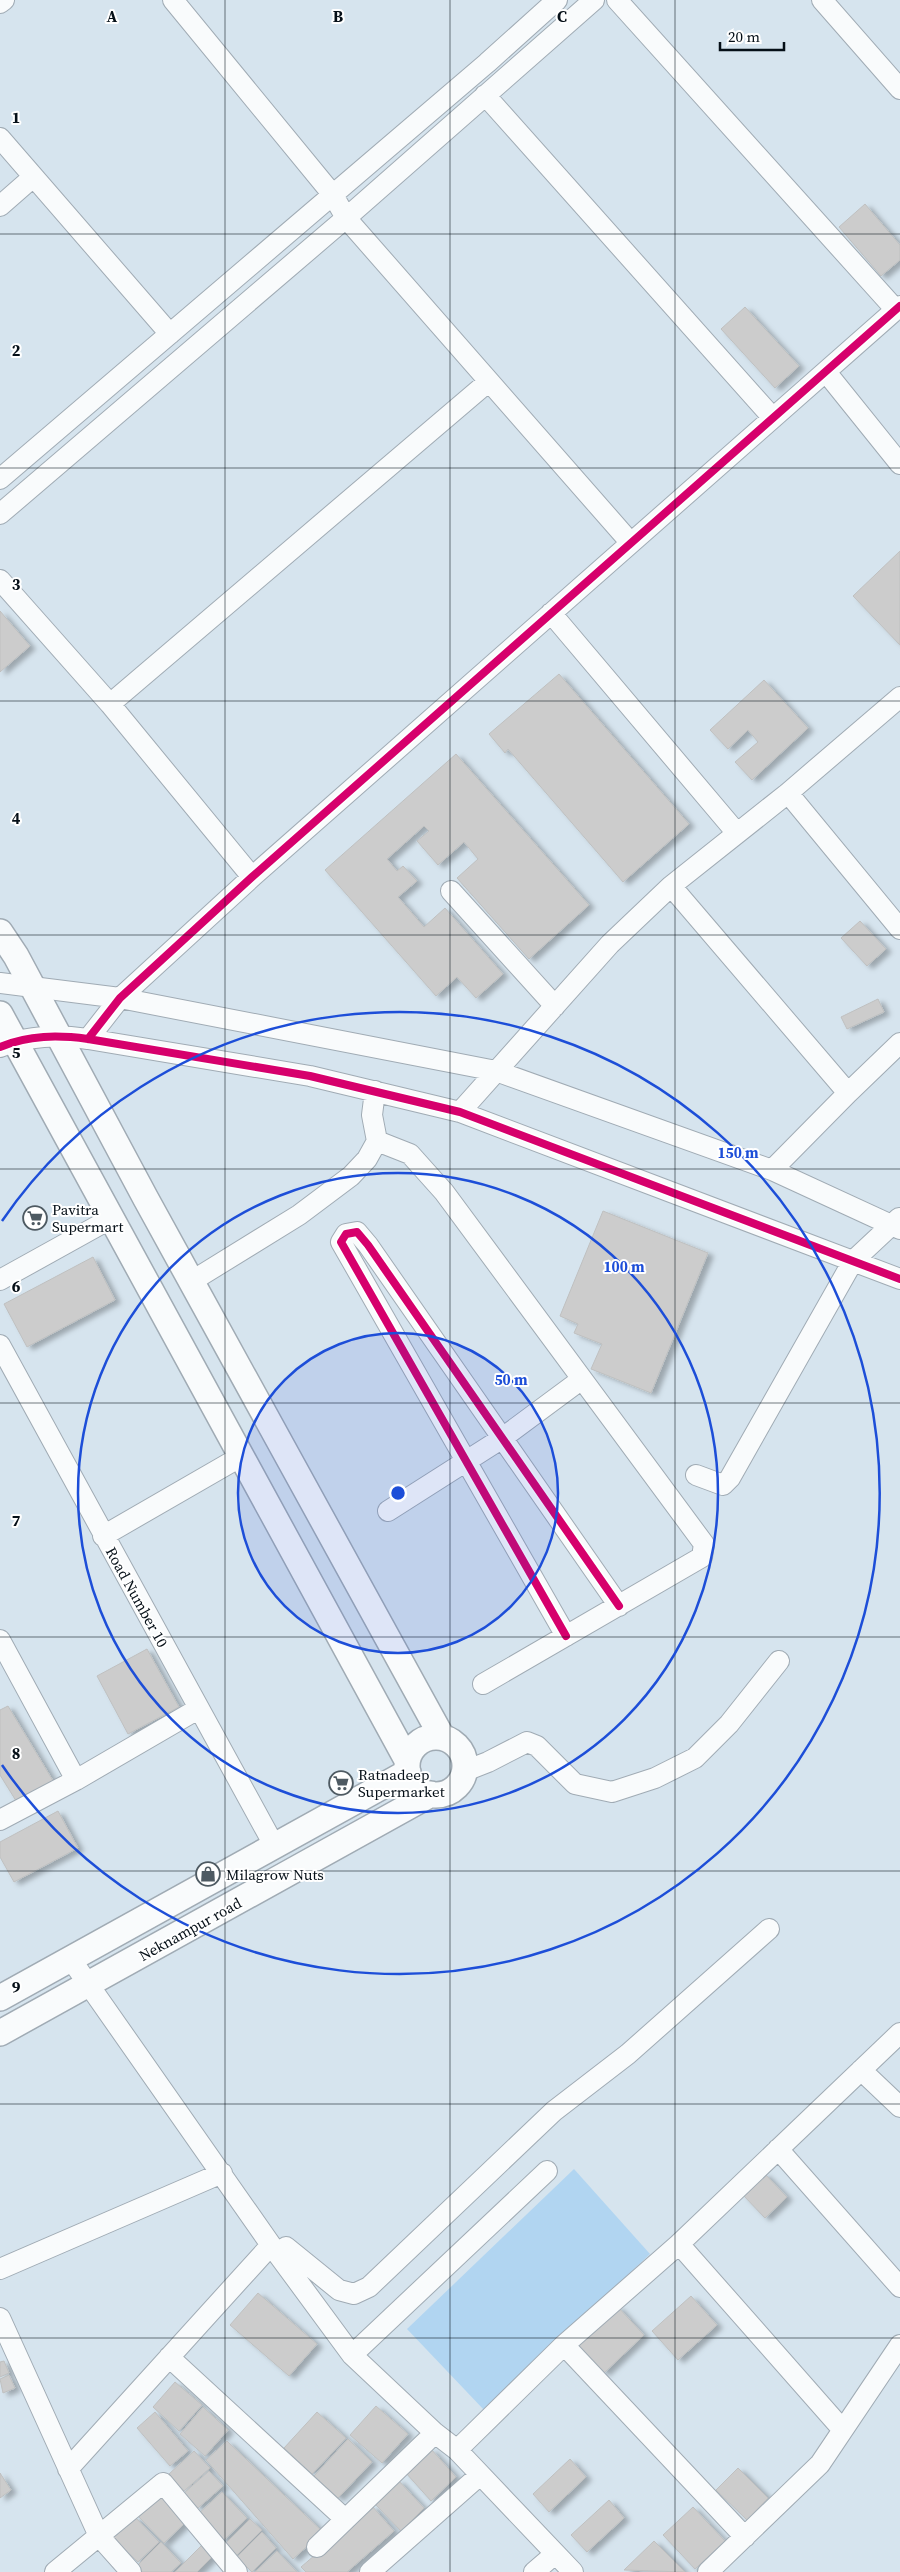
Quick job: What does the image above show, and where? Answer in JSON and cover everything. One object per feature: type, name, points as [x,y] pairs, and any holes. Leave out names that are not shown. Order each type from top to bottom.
[{"type":"street","points":[[0,3],[4,0]]},
{"type":"street","points":[[174,0],[333,195],[346,218],[630,542]]},
{"type":"street","points":[[0,479],[333,195],[557,0]]},
{"type":"street","points":[[0,514],[346,218],[594,0]]},
{"type":"street","points":[[88,1039],[120,998],[252,877],[630,542],[898,308],[617,0]]},
{"type":"street","points":[[822,0],[900,89]]},
{"type":"street","points":[[485,96],[773,418]]},
{"type":"street","points":[[0,138],[32,178],[170,334]]},
{"type":"street","points":[[0,206],[32,178]]},
{"type":"street","points":[[826,372],[900,464]]},
{"type":"street","points":[[110,704],[488,382]]},
{"type":"street","points":[[0,580],[110,704],[252,877]]},
{"type":"street","points":[[551,613],[736,832]]},
{"type":"street","points":[[460,1112],[610,944],[671,886],[736,832],[788,793],[899,700]]},
{"type":"street","points":[[788,793],[900,930]]},
{"type":"street","points":[[671,886],[848,1092]]},
{"type":"street","points":[[451,891],[555,1006]]},
{"type":"street","points":[[0,932],[33,987],[57,1035],[442,1737]]},
{"type":"street","points":[[0,983],[120,998],[496,1071],[772,1170],[897,1223],[853,1261],[730,1478],[723,1485],[696,1474]]},
{"type":"street","points":[[0,1014],[8,1043],[110,1219],[408,1766],[412,1782],[420,1790],[431,1794],[442,1794],[453,1790],[461,1781],[465,1771],[465,1759],[453,1741],[442,1737],[430,1737],[420,1741],[412,1750],[408,1766]]},
{"type":"street","points":[[8,1043],[57,1035],[88,1039],[310,1076],[460,1112],[900,1279]]},
{"type":"street","points":[[772,1170],[900,1042]]},
{"type":"street","points":[[192,1281],[299,1215],[351,1176],[367,1159],[377,1140],[372,1115],[375,1091]]},
{"type":"street","points":[[377,1140],[410,1154],[444,1192],[704,1544],[702,1557],[483,1684]]},
{"type":"street","points":[[0,1280],[110,1219]]},
{"type":"street","points":[[566,1636],[341,1242],[346,1234],[357,1232],[368,1245],[618,1606]]},
{"type":"street","name":"Road Number 10","points":[[0,1345],[275,1847]]},
{"type":"street","points":[[388,1512],[501,1439],[582,1379]]},
{"type":"street","points":[[103,1536],[240,1457]]},
{"type":"street","points":[[0,1640],[76,1780]]},
{"type":"street","points":[[465,1771],[488,1762],[527,1742],[537,1746],[575,1784],[612,1792],[655,1778],[695,1758],[729,1724],[779,1661]]},
{"type":"street","points":[[0,1820],[76,1780],[198,1709]]},
{"type":"street","name":"Neknampur road","points":[[0,1998],[275,1847],[408,1766]]},
{"type":"street","name":"Neknampur road","points":[[0,2033],[431,1794]]},
{"type":"street","points":[[68,2469],[170,2357],[275,2250],[286,2247],[339,2290],[354,2294],[370,2287],[554,2111],[628,2054],[769,1929]]},
{"type":"street","points":[[70,1958],[275,2250],[352,2355],[434,2433],[457,2450],[573,2572]]},
{"type":"street","points":[[457,2450],[564,2345],[679,2244],[900,2033]]},
{"type":"street","points":[[861,2070],[900,2106]]},
{"type":"street","points":[[778,2149],[900,2287]]},
{"type":"street","points":[[352,2355],[547,2171]]},
{"type":"street","points":[[0,2269],[222,2173]]},
{"type":"street","points":[[679,2244],[842,2429]]},
{"type":"street","points":[[0,2318],[99,2536],[131,2572]]},
{"type":"street","points":[[564,2345],[745,2537]]},
{"type":"street","points":[[708,2572],[820,2464],[900,2345]]},
{"type":"street","points":[[170,2357],[346,2519]]},
{"type":"street","points":[[316,2548],[434,2433]]},
{"type":"street","points":[[370,2572],[480,2475]]},
{"type":"street","points":[[55,2572],[163,2483],[237,2572]]},
{"type":"street","points":[[534,2572],[555,2554]]},
{"type":"shaded area","points":[[574,2169],[650,2254],[485,2411],[407,2329]]},
{"type":"building","points":[[865,204],[900,245],[900,260],[881,276],[839,227]]},
{"type":"building","points":[[745,307],[799,366],[775,388],[721,329]]},
{"type":"building","points":[[900,551],[900,645],[853,596]]},
{"type":"building","points":[[0,611],[30,646],[0,672]]},
{"type":"building","points":[[559,674],[689,824],[623,882],[508,749],[505,753],[489,734]]},
{"type":"building","points":[[764,680],[808,728],[752,780],[735,762],[758,742],[748,730],[728,749],[710,730]]},
{"type":"building","points":[[456,754],[589,905],[529,959],[457,878],[478,859],[464,842],[438,865],[417,841],[429,831],[424,826],[387,859],[397,871],[403,866],[417,881],[398,897],[424,927],[445,908],[503,974],[476,998],[457,977],[436,996],[325,870]]},
{"type":"building","points":[[860,921],[886,949],[867,966],[841,938]]},
{"type":"building","points":[[878,999],[884,1012],[847,1029],[841,1017]]},
{"type":"building","points":[[603,1211],[708,1253],[651,1393],[591,1369],[602,1344],[574,1333],[578,1324],[560,1316]]},
{"type":"building","points":[[93,1257],[115,1300],[27,1347],[4,1304]]},
{"type":"building","points":[[147,1649],[179,1707],[128,1734],[97,1676]]},
{"type":"building","points":[[8,1706],[55,1784],[18,1804],[0,1775],[0,1710]]},
{"type":"building","points":[[58,1811],[78,1848],[14,1882],[0,1857],[0,1842]]},
{"type":"building","points":[[764,2173],[787,2197],[765,2218],[742,2194]]},
{"type":"building","points":[[258,2293],[317,2344],[289,2376],[230,2325]]},
{"type":"building","points":[[691,2296],[717,2325],[678,2360],[652,2331]]},
{"type":"building","points":[[617,2306],[644,2335],[604,2373],[576,2345]]},
{"type":"building","points":[[4,2361],[9,2373],[0,2377],[0,2362]]},
{"type":"building","points":[[9,2375],[15,2388],[3,2393],[0,2379]]},
{"type":"building","points":[[175,2382],[202,2405],[179,2431],[153,2407]]},
{"type":"building","points":[[376,2406],[408,2434],[382,2463],[350,2435]]},
{"type":"building","points":[[203,2407],[228,2430],[205,2456],[180,2434]]},
{"type":"building","points":[[155,2412],[188,2451],[170,2466],[137,2428]]},
{"type":"building","points":[[317,2412],[346,2438],[312,2474],[284,2448]]},
{"type":"building","points":[[348,2439],[372,2462],[338,2498],[314,2476]]},
{"type":"building","points":[[227,2441],[323,2532],[293,2559],[206,2460]]},
{"type":"building","points":[[431,2449],[456,2477],[431,2501],[405,2472]]},
{"type":"building","points":[[194,2451],[210,2468],[184,2491],[169,2474]]},
{"type":"building","points":[[570,2459],[586,2477],[549,2512],[533,2494]]},
{"type":"building","points":[[738,2468],[768,2498],[747,2520],[716,2490]]},
{"type":"building","points":[[209,2471],[223,2486],[198,2508],[184,2493]]},
{"type":"building","points":[[0,2473],[11,2490],[0,2498]]},
{"type":"building","points":[[398,2480],[424,2508],[401,2531],[374,2503]]},
{"type":"building","points":[[157,2492],[186,2522],[164,2543],[136,2514]]},
{"type":"building","points":[[222,2492],[247,2518],[223,2541],[198,2514]]},
{"type":"building","points":[[609,2500],[624,2518],[587,2552],[571,2535]]},
{"type":"building","points":[[372,2506],[394,2531],[347,2572],[306,2572],[301,2567]]},
{"type":"building","points":[[693,2507],[725,2541],[695,2569],[663,2535]]},
{"type":"building","points":[[135,2517],[159,2542],[138,2562],[113,2538]]},
{"type":"building","points":[[250,2519],[262,2530],[235,2557],[224,2545]]},
{"type":"building","points":[[262,2532],[276,2548],[252,2572],[237,2557]]},
{"type":"building","points":[[654,2541],[685,2572],[624,2570]]},
{"type":"building","points":[[161,2542],[181,2563],[171,2572],[142,2572],[137,2566]]},
{"type":"building","points":[[202,2545],[213,2556],[197,2572],[175,2572]]},
{"type":"building","points":[[277,2551],[297,2572],[255,2572]]},
{"type":"cycle path","points":[[88,1039],[120,998],[252,877],[900,306]]},
{"type":"cycle path","points":[[0,1047],[33,1038],[66,1037],[88,1039],[310,1076],[460,1112],[900,1279]]},
{"type":"cycle path","points":[[566,1636],[341,1242],[346,1234],[357,1232],[368,1245],[619,1606]]},
{"type":"place","name":"Pavitra Supermart","points":[[35,1218]]},
{"type":"place","name":"Ratnadeep Supermarket","points":[[341,1783]]},
{"type":"place","name":"Milagrow Nuts","points":[[208,1874]]}]
